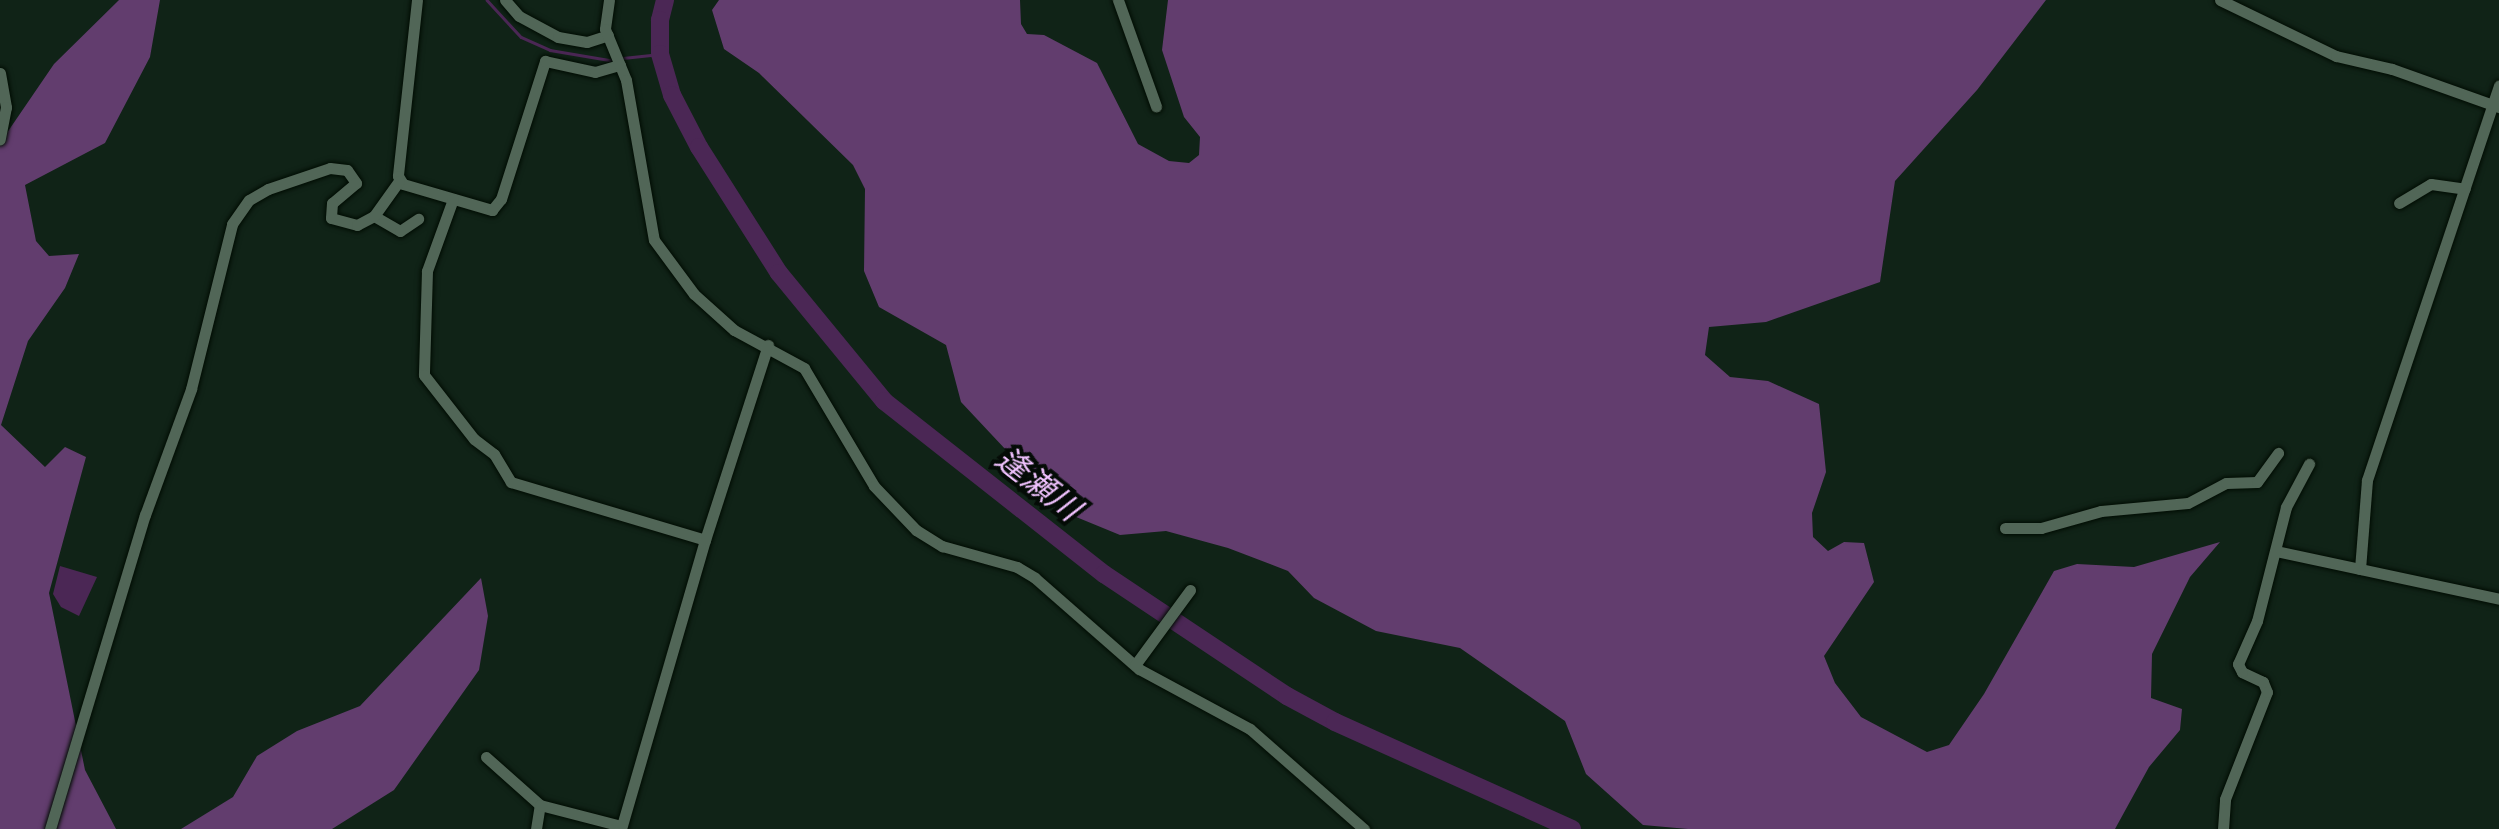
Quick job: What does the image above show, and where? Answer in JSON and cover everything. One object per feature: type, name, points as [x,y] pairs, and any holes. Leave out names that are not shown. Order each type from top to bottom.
[{"type":"street","points":[[50,829],[145,515],[191,389],[232,224],[249,200],[268,188],[330,168],[346,170],[356,183],[332,203],[331,218],[357,225],[374,216],[399,181],[417,0]]},
{"type":"street","points":[[505,0],[519,16],[558,37],[587,42],[608,35]]},
{"type":"street","points":[[609,0],[604,16],[619,64],[651,229],[662,256],[734,330],[804,368],[874,486],[901,518],[942,546],[1024,571],[1135,665],[1171,689],[1250,729],[1364,829]]},
{"type":"street","points":[[1118,0],[1156,106]]},
{"type":"street","points":[[2220,0],[2336,56],[2392,69],[2496,106]]},
{"type":"street","points":[[399,181],[489,210],[498,206],[545,61],[596,72],[619,64]]},
{"type":"street","points":[[0,73],[6,107],[0,139]]},
{"type":"street","points":[[2360,569],[2367,480],[2496,106],[2499,85]]},
{"type":"street","points":[[2398,202],[2431,184],[2465,189]]},
{"type":"street","points":[[453,199],[426,271],[424,375],[468,431],[494,454],[512,482],[705,540]]},
{"type":"street","points":[[374,216],[400,231],[418,219]]},
{"type":"street","points":[[486,757],[540,805],[621,828],[705,540],[768,346]]},
{"type":"street","points":[[2006,528],[2058,524],[2101,510],[2188,503],[2226,484],[2259,481],[2278,452]]},
{"type":"street","points":[[2223,829],[2229,784],[2267,692],[2263,682],[2238,667],[2257,621],[2286,507],[2309,464]]},
{"type":"street","points":[[2276,551],[2499,598]]},
{"type":"street","points":[[1135,665],[1190,590]]},
{"type":"street","points":[[536,829],[540,805]]},
{"type":"shaded area","points":[[119,0],[160,0],[150,57],[105,143],[25,185],[36,241],[49,256],[79,254],[65,288],[28,341],[1,425],[45,467],[65,447],[86,457],[49,593],[85,770],[116,829],[0,829],[0,143],[54,64]]},
{"type":"shaded area","points":[[719,0],[1020,0],[1021,24],[1027,34],[1044,35],[1097,63],[1138,144],[1169,161],[1189,163],[1199,155],[1200,137],[1184,117],[1162,50],[1168,0],[2046,0],[1977,90],[1895,181],[1880,282],[1766,322],[1709,327],[1705,355],[1730,377],[1768,381],[1819,404],[1826,472],[1812,513],[1813,537],[1828,551],[1844,542],[1864,543],[1874,582],[1824,656],[1835,683],[1861,717],[1927,752],[1949,745],[1984,694],[2054,571],[2077,564],[2134,567],[2220,542],[2190,577],[2152,654],[2151,698],[2182,709],[2180,730],[2149,767],[2115,829],[1688,829],[1643,825],[1586,774],[1565,721],[1460,648],[1376,631],[1314,598],[1288,571],[1228,548],[1166,531],[1120,535],[1064,512],[961,402],[946,345],[879,307],[864,271],[865,189],[853,165],[759,73],[724,49],[712,10]]},
{"type":"shaded area","points":[[60,566],[97,577],[79,616],[61,607],[53,594]]},
{"type":"shaded area","points":[[481,578],[488,616],[479,670],[394,790],[332,829],[181,829],[233,797],[257,756],[297,731],[360,706]]},
{"type":"waterway","points":[[487,0],[521,37],[550,50],[610,60]]},
{"type":"waterway","name":"逢瀬川","points":[[665,0],[660,20],[660,54],[672,95],[699,147],[779,273],[884,401],[1104,574],[1287,696],[1335,722],[1572,829]]},
{"type":"waterway","points":[[623,58],[660,54]]}]
